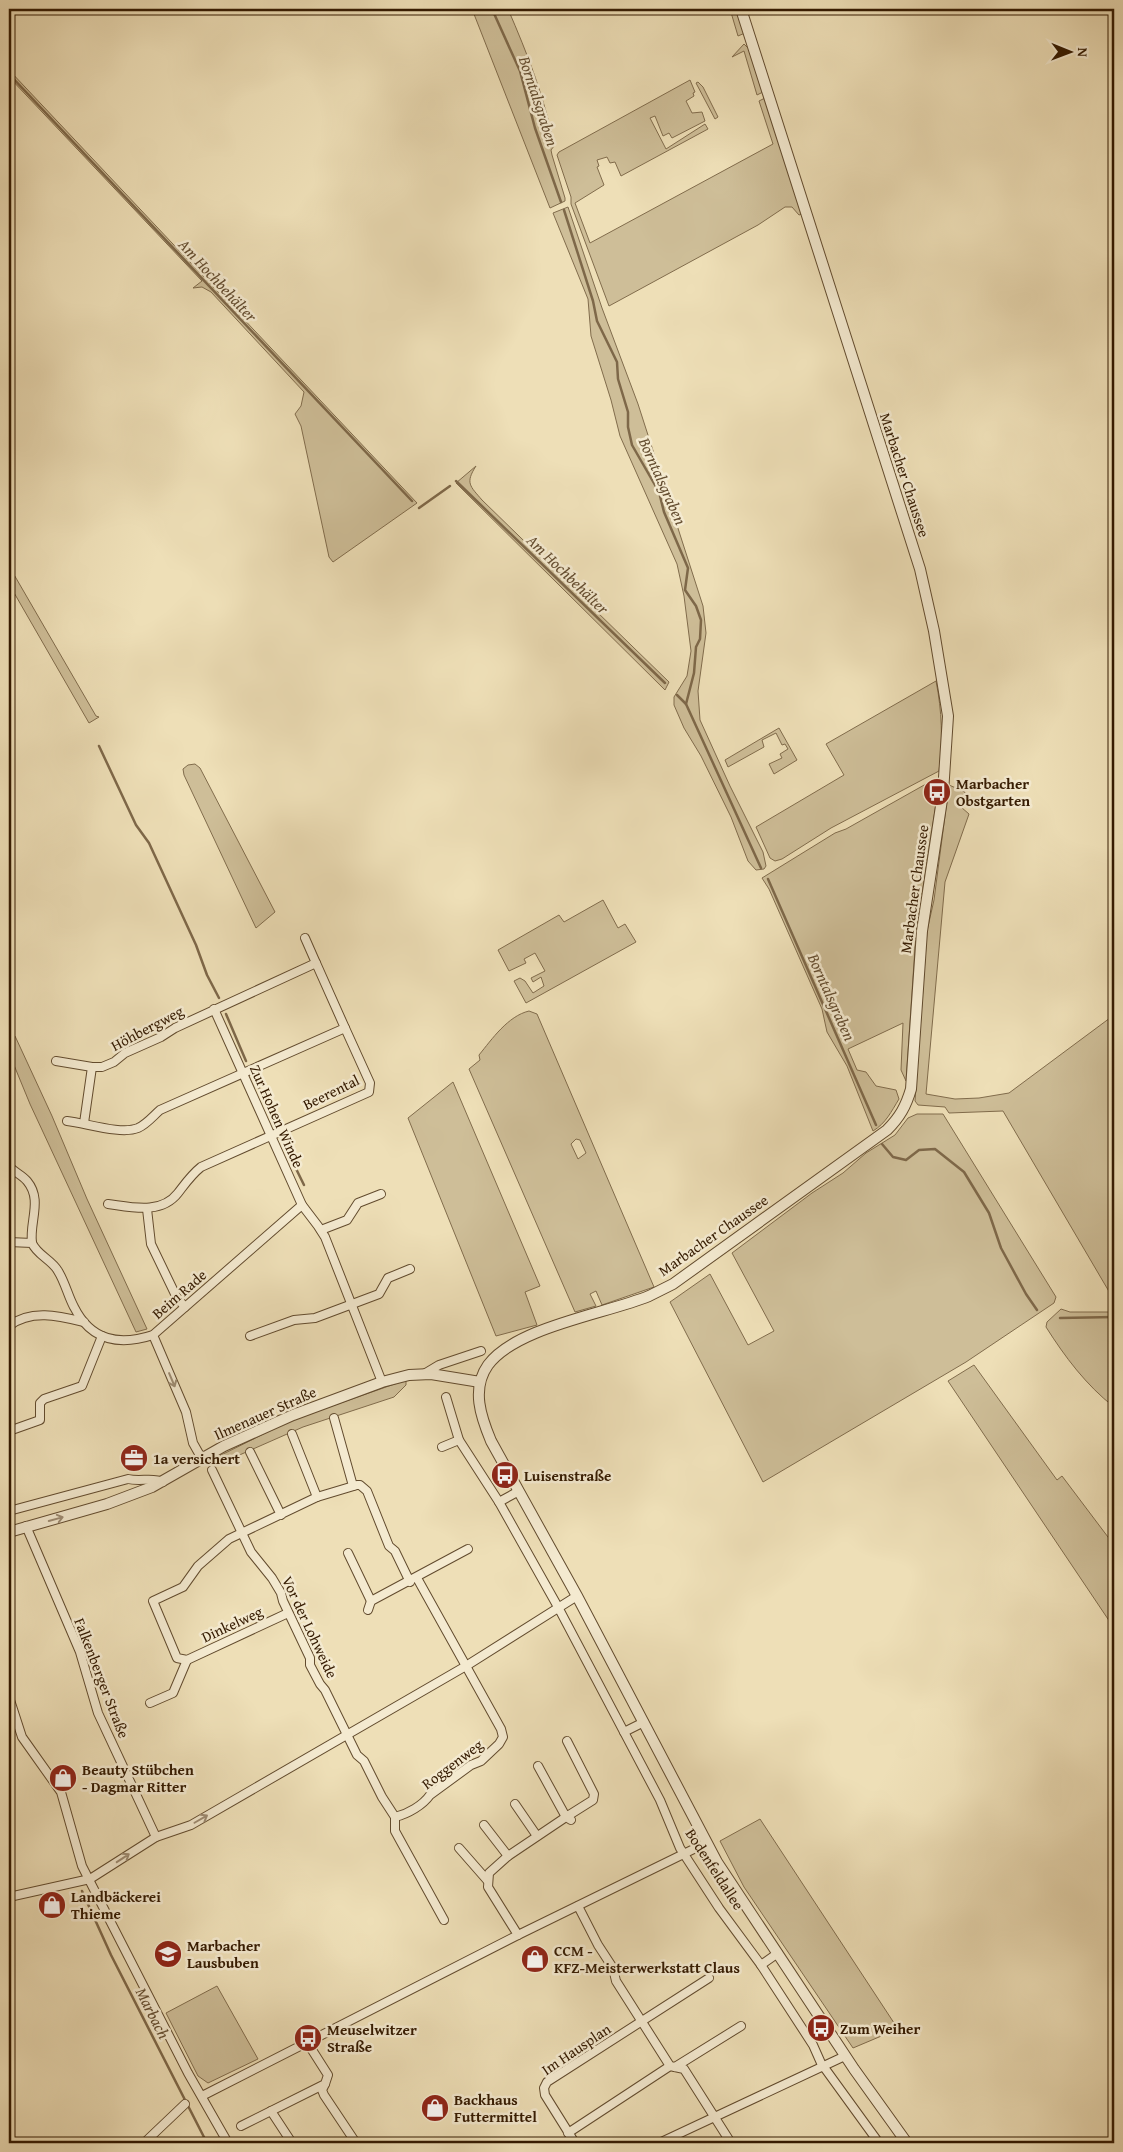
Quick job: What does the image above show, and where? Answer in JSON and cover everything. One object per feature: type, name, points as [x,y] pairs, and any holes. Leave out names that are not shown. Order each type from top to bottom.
[{"type":"street","name":"Marbacher Chaussee","points":[[480,1382],[487,1365],[516,1342],[534,1334],[648,1296],[673,1284],[887,1130],[899,1118],[907,1105],[911,1089],[922,931],[945,770],[948,716],[945,692],[920,569],[741,9]]},
{"type":"street","name":"Beerental","points":[[270,1135],[369,1092],[370,1083],[305,938]]},
{"type":"street","points":[[214,1009],[316,964]]},
{"type":"street","name":"Höhbergweg","points":[[56,1061],[92,1067],[108,1065],[125,1053],[161,1037],[174,1028],[214,1009]]},
{"type":"street","name":"Zur Hohen Winde","points":[[214,1009],[302,1205],[321,1230],[382,1382]]},
{"type":"street","points":[[67,1121],[119,1130],[135,1129],[144,1125],[160,1110],[242,1072],[345,1028]]},
{"type":"street","points":[[84,1123],[92,1067]]},
{"type":"street","points":[[108,1204],[147,1209],[171,1199],[190,1176],[201,1167],[270,1135]]},
{"type":"street","points":[[9,1166],[24,1178],[33,1192],[35,1203],[31,1232],[32,1243],[59,1272],[74,1308],[84,1322],[92,1331],[112,1340],[125,1341],[153,1335]]},
{"type":"street","points":[[321,1230],[347,1220],[358,1203],[381,1194]]},
{"type":"street","name":"Beim Rade","points":[[202,1458],[192,1443],[186,1412],[153,1335],[302,1205]]},
{"type":"street","points":[[147,1209],[152,1244],[177,1298],[184,1307]]},
{"type":"street","points":[[9,1242],[32,1243]]},
{"type":"street","points":[[250,1336],[294,1320],[314,1318],[378,1294],[388,1278],[410,1269]]},
{"type":"street","points":[[9,1326],[30,1316],[43,1315],[60,1316],[84,1322]]},
{"type":"street","points":[[9,1430],[40,1420],[40,1403],[44,1399],[82,1386],[102,1336]]},
{"type":"street","name":"Ilmenauer Straße","points":[[424,1374],[439,1365],[481,1352]]},
{"type":"street","name":"Ilmenauer Straße","points":[[9,1532],[107,1504],[163,1482],[224,1446],[293,1415],[382,1382],[424,1374],[450,1376],[480,1382]]},
{"type":"street","name":"Bodenfeldallee","points":[[480,1382],[478,1395],[481,1418],[491,1441],[577,1596],[706,1844],[846,2056],[907,2143]]},
{"type":"street","name":"Bodenfeldallee","points":[[446,1397],[460,1440],[499,1502],[558,1607],[660,1800],[683,1854],[760,1964],[813,2045],[824,2067],[879,2143]]},
{"type":"street","points":[[334,1418],[353,1486]]},
{"type":"street","points":[[292,1434],[317,1497]]},
{"type":"street","points":[[442,1447],[460,1440]]},
{"type":"street","points":[[250,1452],[281,1515]]},
{"type":"street","name":"Vor der Lohweide","points":[[212,1470],[251,1552],[278,1587],[288,1613],[310,1658],[310,1665],[325,1690],[346,1735],[357,1755],[364,1761],[382,1797],[396,1817]]},
{"type":"street","points":[[9,1511],[128,1478],[145,1481],[159,1480],[163,1482]]},
{"type":"street","points":[[150,1703],[173,1692],[188,1660],[177,1658],[153,1601],[183,1587],[198,1566],[222,1544],[317,1497],[353,1486],[360,1486],[367,1491],[389,1546],[395,1551],[414,1580],[466,1666]]},
{"type":"street","points":[[499,1502],[519,1491]]},
{"type":"street","name":"Falkenberger Straße","points":[[26,1526],[80,1652],[98,1713],[156,1837]]},
{"type":"street","points":[[371,1601],[468,1550]]},
{"type":"street","points":[[348,1553],[371,1601],[368,1610]]},
{"type":"street","points":[[9,1897],[90,1879],[156,1837],[191,1825],[466,1666],[577,1596]]},
{"type":"street","name":"Dinkelweg","points":[[188,1660],[288,1613]]},
{"type":"street","name":"Roggenweg","points":[[396,1817],[403,1815],[426,1801],[430,1795],[471,1765],[480,1761],[502,1740],[501,1729],[466,1666]]},
{"type":"street","points":[[9,1697],[22,1737],[61,1792],[79,1860],[188,2073],[228,2143]]},
{"type":"street","points":[[624,1732],[644,1722]]},
{"type":"street","points":[[518,1934],[488,1887],[487,1880],[490,1871],[508,1856],[568,1818],[595,1797],[566,1741]]},
{"type":"street","points":[[538,1766],[568,1818]]},
{"type":"street","points":[[515,1804],[537,1836]]},
{"type":"street","points":[[396,1817],[395,1831],[444,1920]]},
{"type":"street","points":[[484,1825],[508,1856]]},
{"type":"street","points":[[202,2096],[518,1934],[706,1844]]},
{"type":"street","points":[[459,1848],[487,1880]]},
{"type":"street","points":[[578,1906],[598,1945],[613,1968],[616,1981],[673,2067],[684,2069],[731,2143]]},
{"type":"street","points":[[760,1964],[778,1953]]},
{"type":"street","name":"Im Hausplan","points":[[575,2143],[545,2095],[545,2085],[709,1978]]},
{"type":"street","points":[[568,2133],[740,2026]]},
{"type":"street","points":[[307,2042],[328,2076],[322,2090],[324,2095],[356,2143]]},
{"type":"street","points":[[659,2143],[846,2056]]},
{"type":"street","points":[[241,2126],[325,2084]]},
{"type":"street","points":[[144,2143],[185,2104]]},
{"type":"street","points":[[271,2111],[292,2143]]},
{"type":"shaded area","points":[[472,9],[508,9],[529,59],[546,111],[554,146],[551,150],[552,155],[565,198],[565,201],[550,208]]},
{"type":"shaded area","points":[[730,9],[737,9],[745,33],[738,36]]},
{"type":"shaded area","points":[[744,44],[750,50],[763,92],[757,95],[744,51],[732,57]]},
{"type":"shaded area","points":[[9,70],[417,503],[333,562],[329,557],[301,426],[295,414],[301,406],[304,392],[211,292],[202,287],[193,288],[202,281],[9,77]]},
{"type":"shaded area","points":[[690,80],[695,92],[693,93],[694,96],[686,101],[692,113],[702,112],[705,121],[672,138],[669,133],[663,136],[655,116],[650,118],[666,149],[705,124],[708,129],[621,176],[615,162],[610,163],[607,157],[597,160],[599,166],[597,167],[604,185],[575,203],[590,243],[773,144],[759,101],[765,98],[802,214],[799,215],[792,207],[785,207],[758,225],[609,306],[571,204],[571,197],[557,155],[559,152]]},
{"type":"shaded area","points":[[698,82],[703,87],[718,117],[715,119],[696,83]]},
{"type":"shaded area","points":[[568,207],[602,308],[638,404],[703,606],[706,633],[698,691],[700,720],[763,852],[766,866],[764,869],[756,870],[748,861],[731,817],[701,756],[684,728],[674,705],[674,697],[687,676],[691,651],[684,596],[677,564],[620,436],[591,336],[588,299],[553,213]]},
{"type":"shaded area","points":[[476,466],[470,484],[482,500],[669,682],[665,690],[456,483]]},
{"type":"shaded area","points":[[9,566],[96,716],[99,717],[89,723],[9,584]]},
{"type":"shaded area","points":[[936,681],[940,703],[941,726],[939,771],[831,828],[782,859],[775,861],[770,858],[756,827],[844,775],[826,744]]},
{"type":"shaded area","points":[[779,728],[797,760],[774,774],[769,764],[782,758],[780,754],[788,749],[785,744],[782,745],[776,733],[762,740],[764,747],[728,767],[725,760]]},
{"type":"shaded area","points":[[195,764],[200,768],[275,912],[256,928],[184,775],[183,769],[188,765]]},
{"type":"shaded area","points":[[936,782],[934,800],[936,804],[916,933],[906,1081],[901,1070],[903,1023],[848,1049],[857,1070],[866,1072],[876,1086],[896,1090],[899,1099],[885,1121],[873,1131],[847,1066],[827,1032],[822,1009],[769,889],[762,878],[835,833],[846,829],[926,784],[930,786]]},
{"type":"shaded area","points":[[949,785],[965,792],[961,807],[969,814],[945,882],[926,1094],[955,1099],[979,1098],[1009,1093],[1114,1015],[1114,1300],[1003,1111],[949,1113],[945,1107],[918,1105],[915,1101],[927,931],[934,900]]},
{"type":"shaded area","points":[[603,900],[618,928],[625,924],[636,942],[526,1003],[514,981],[520,978],[525,981],[533,993],[544,986],[541,977],[533,982],[531,978],[545,971],[535,953],[524,959],[526,963],[509,971],[498,950],[559,915],[564,922]]},
{"type":"shaded area","points":[[529,1011],[537,1014],[654,1287],[602,1305],[596,1291],[590,1294],[596,1306],[575,1312],[469,1069],[480,1060],[479,1055],[495,1035],[507,1023]],"holes":[[[576,1139],[580,1140],[586,1153],[578,1159],[571,1144]]]},
{"type":"shaded area","points":[[15,1036],[147,1329],[136,1332],[30,1104],[9,1053],[9,1038]]},
{"type":"shaded area","points":[[453,1082],[540,1286],[525,1292],[537,1325],[496,1336],[408,1118]]},
{"type":"shaded area","points":[[917,1114],[943,1114],[1056,1297],[1054,1303],[966,1362],[763,1482],[670,1302],[710,1274],[748,1345],[774,1331],[732,1253],[812,1193],[843,1173],[866,1153],[895,1135],[908,1118]]},
{"type":"shaded area","points":[[1061,1309],[1070,1312],[1114,1312],[1114,1407],[1077,1370],[1046,1327],[1047,1322]]},
{"type":"shaded area","points":[[974,1365],[1057,1480],[1062,1476],[1114,1545],[1114,1628],[948,1381]]},
{"type":"shaded area","points":[[406,1380],[406,1385],[394,1397],[303,1427],[210,1468],[207,1462],[292,1420]]},
{"type":"shaded area","points":[[760,1819],[898,2029],[853,2048],[744,1887],[720,1841]]},
{"type":"shaded area","points":[[217,1986],[258,2059],[208,2083],[198,2076],[166,2013]]},
{"type":"waterway","name":"Borntalsgraben","points":[[492,9],[520,71],[535,128],[561,202]]},
{"type":"waterway","name":"Am Hochbehälter","points":[[9,74],[412,501]]},
{"type":"waterway","name":"Borntalsgraben","points":[[564,210],[593,301],[597,321],[617,362],[618,379],[628,412],[628,427],[632,445],[659,492],[664,512],[688,568],[685,590],[696,606],[701,620],[694,673],[686,704],[761,868]]},
{"type":"waterway","name":"Am Hochbehälter","points":[[456,481],[665,683]]},
{"type":"waterway","name":"Am Hochbehälter","points":[[419,508],[450,486]]},
{"type":"waterway","name":"Am Hochbehälter","points":[[677,695],[686,704]]},
{"type":"waterway","points":[[99,746],[136,825],[149,843],[219,998]]},
{"type":"waterway","name":"Borntalsgraben","points":[[768,879],[876,1125]]},
{"type":"waterway","points":[[226,1014],[246,1061]]},
{"type":"waterway","points":[[254,1077],[275,1124]]},
{"type":"waterway","points":[[281,1138],[304,1185]]},
{"type":"waterway","name":"Borntalsgraben","points":[[882,1144],[893,1157],[906,1160],[919,1150],[935,1149],[964,1172],[989,1213],[1001,1248],[1037,1310]]},
{"type":"waterway","name":"Borntalsgraben","points":[[1060,1318],[1114,1317]]},
{"type":"waterway","name":"Marbach","points":[[82,1891],[111,1955],[207,2143]]},
{"type":"place","name":"Marbacher Obstgarten","points":[[937,792]]},
{"type":"place","name":"1a versichert","points":[[134,1458]]},
{"type":"place","name":"Luisenstraße","points":[[505,1475]]},
{"type":"place","name":"Beauty Stübchen - Dagmar Ritter","points":[[63,1778]]},
{"type":"place","name":"Landbäckerei Thieme","points":[[52,1905]]},
{"type":"place","name":"Marbacher Lausbuben","points":[[168,1954]]},
{"type":"place","name":"CCM - KFZ-Meisterwerkstatt Claus","points":[[535,1959]]},
{"type":"place","name":"Zum Weiher","points":[[821,2028]]},
{"type":"place","name":"Meuselwitzer Straße","points":[[308,2038]]},
{"type":"place","name":"Backhaus Futtermittel","points":[[435,2108]]}]
